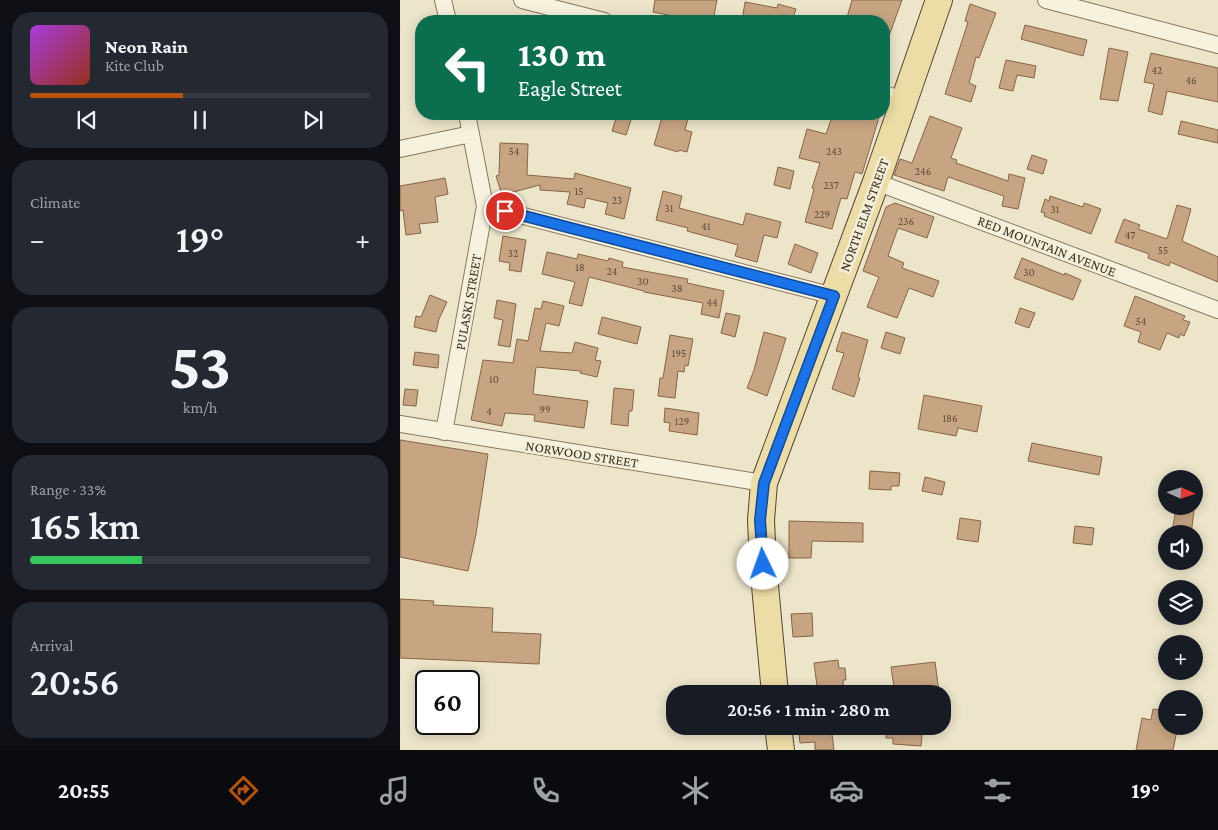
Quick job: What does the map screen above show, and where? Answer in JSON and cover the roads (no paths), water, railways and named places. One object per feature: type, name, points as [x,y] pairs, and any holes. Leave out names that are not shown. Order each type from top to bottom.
[{"type":"main road","name":"NORTH ELM STREET","points":[[890,116],[894,97],[939,0]]},
{"type":"main road","name":"NORTH ELM STREET","points":[[775,685],[760,520],[764,483],[876,182],[889,120]]},
{"type":"main road","points":[[779,735],[781,750]]},
{"type":"street","points":[[444,0],[447,15]]},
{"type":"street","points":[[522,0],[581,15]]},
{"type":"street","points":[[1046,0],[1218,45]]},
{"type":"street","name":"PULASKI STREET","points":[[444,432],[486,206],[468,120]]},
{"type":"street","points":[[400,149],[471,134]]},
{"type":"street","name":"RED MOUNTAIN AVENUE","points":[[876,182],[1218,310]]},
{"type":"street","points":[[486,206],[834,296]]},
{"type":"street","name":"NORWOOD STREET","points":[[400,424],[764,483]]}]
